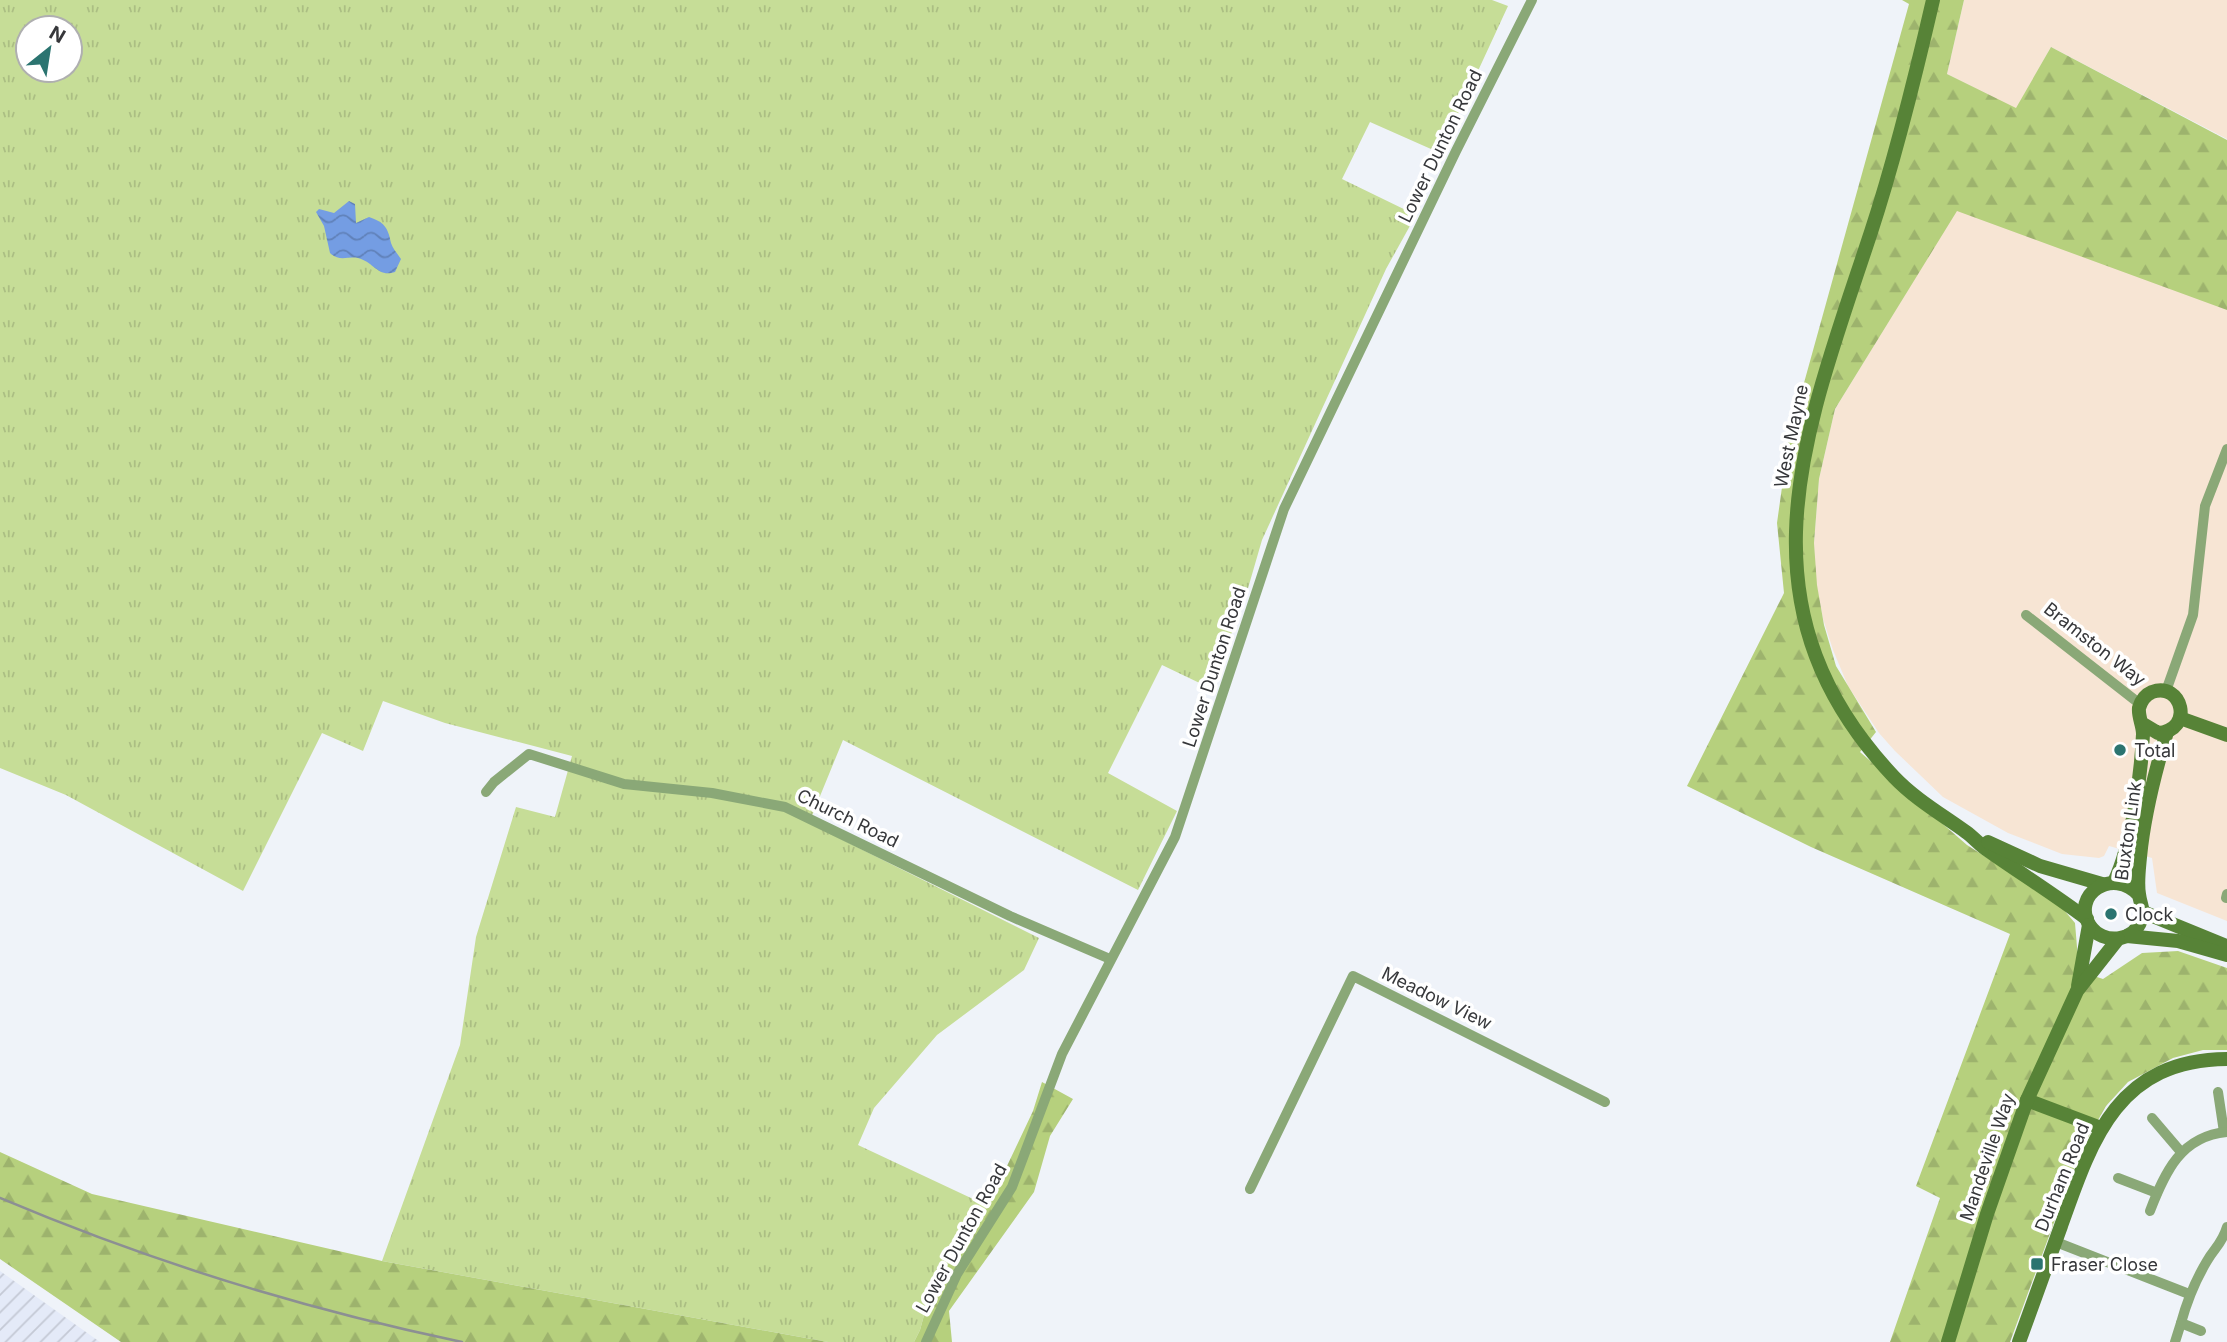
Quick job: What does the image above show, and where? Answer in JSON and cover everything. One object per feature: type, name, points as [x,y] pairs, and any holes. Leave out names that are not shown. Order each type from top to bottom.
[{"type":"main road","name":"West Mayne","points":[[1933,0],[1886,183],[1808,432],[1796,508],[1796,559],[1802,609],[1822,671],[1850,722],[1895,778],[1940,816],[1967,833],[2040,866],[2108,883]]},
{"type":"main road","points":[[2166,691],[2178,700],[2180,718],[2167,732],[2153,732],[2143,724],[2139,716],[2140,704],[2148,695],[2166,691]]},
{"type":"main road","points":[[2180,718],[2227,735]]},
{"type":"main road","name":"Buxton Link","points":[[2108,883],[2124,858],[2141,766],[2143,724]]},
{"type":"main road","name":"Buxton Link","points":[[2139,895],[2140,856],[2153,786],[2167,732]]},
{"type":"main road","name":"West Mayne","points":[[1967,833],[1983,848],[2054,894],[2088,922]]},
{"type":"main road","points":[[2122,938],[2138,926],[2143,912],[2139,895],[2132,888],[2108,883],[2090,895],[2086,903],[2088,922],[2101,936],[2122,938],[2178,942],[2227,955]]},
{"type":"main road","points":[[2143,912],[2227,947]]},
{"type":"main road","name":"Mandeville Way","points":[[1948,1342],[1987,1214],[2027,1100],[2077,991],[2088,922]]},
{"type":"main road","name":"Mandeville Way","points":[[2077,991],[2122,938]]},
{"type":"main road","name":"Durham Road","points":[[2019,1342],[2089,1152],[2101,1128],[2124,1099],[2158,1074],[2196,1061],[2227,1059]]},
{"type":"main road","points":[[2027,1100],[2101,1128]]},
{"type":"street","name":"Lower Dunton Road","points":[[926,1342],[957,1274],[1012,1186],[1052,1075],[1077,1021],[1175,837],[1284,509],[1455,151],[1532,0]]},
{"type":"street","points":[[2166,691],[2193,615],[2205,506],[2227,449]]},
{"type":"street","name":"Bramston Way","points":[[2026,615],[2140,704]]},
{"type":"street","name":"Church Road","points":[[486,792],[494,782],[529,754],[624,784],[712,793],[785,807],[1010,916],[1110,959]]},
{"type":"street","name":"Meadow View","points":[[1250,1189],[1353,976],[1605,1102]]},
{"type":"street","points":[[2150,1211],[2157,1193],[2181,1152],[2197,1139],[2225,1132],[2218,1092]]},
{"type":"street","points":[[2152,1118],[2181,1152]]},
{"type":"street","points":[[2118,1178],[2157,1193]]},
{"type":"street","points":[[2175,1342],[2189,1294],[2208,1259],[2223,1240],[2227,1227]]},
{"type":"street","points":[[2056,1242],[2189,1294]]},
{"type":"street","points":[[2181,1323],[2201,1331]]},
{"type":"shaded area","points":[[1964,0],[2227,0],[2227,139],[2051,47],[2016,109],[1947,74]]},
{"type":"shaded area","points":[[1957,210],[2227,308],[2227,921],[2157,893],[2152,858],[2109,846],[2104,856],[2099,858],[2062,854],[2008,833],[1943,797],[1879,733],[1848,686],[1833,650],[1823,619],[1815,577],[1814,543],[1819,479],[1835,409]]},
{"type":"shaded area","points":[[0,1271],[100,1342],[0,1342]]},
{"type":"green space","points":[[0,0],[1492,0],[1508,6],[1440,153],[1370,122],[1342,179],[1416,215],[1386,269],[1262,540],[1244,602],[1210,688],[1162,665],[1108,773],[1177,811],[1138,890],[843,740],[809,823],[1039,938],[1024,970],[937,1035],[874,1108],[858,1145],[988,1206],[954,1257],[933,1282],[914,1342],[828,1342],[382,1261],[460,1045],[476,937],[516,807],[555,817],[572,756],[445,723],[383,701],[363,751],[322,733],[243,891],[66,795],[0,768]]},
{"type":"green space","points":[[1902,0],[1964,0],[1947,74],[2016,108],[2051,47],[2227,140],[2227,310],[1957,211],[1835,409],[1819,479],[1814,543],[1817,585],[1824,625],[1836,666],[1876,732],[1860,752],[1967,845],[2058,903],[2075,923],[2079,971],[2103,979],[2142,953],[2178,951],[2227,968],[2227,1050],[2203,1050],[2173,1058],[2128,1082],[2106,1106],[2080,1152],[2010,1342],[1890,1342],[1940,1198],[1916,1186],[2010,934],[1811,847],[1687,786],[1784,593],[1777,523],[1789,437],[1909,4]]},
{"type":"green space","points":[[1042,1082],[1073,1099],[1050,1136],[1034,1192],[949,1311],[952,1342],[914,1342],[933,1282],[954,1257],[988,1206],[1033,1111]]},
{"type":"green space","points":[[0,1152],[92,1194],[382,1261],[828,1342],[121,1342],[0,1259]]},
{"type":"water","points":[[349,201],[355,204],[356,223],[369,217],[382,223],[387,229],[392,245],[401,259],[395,272],[384,273],[358,258],[340,258],[330,253],[324,226],[316,212],[319,209],[334,213]]},
{"type":"railway","points":[[0,1198],[170,1263],[227,1281],[285,1299],[462,1342]]},
{"type":"place","name":"Total","points":[[2120,750]]},
{"type":"place","name":"Clock","points":[[2111,914]]},
{"type":"place","name":"Fraser Close","points":[[2037,1264]]}]
